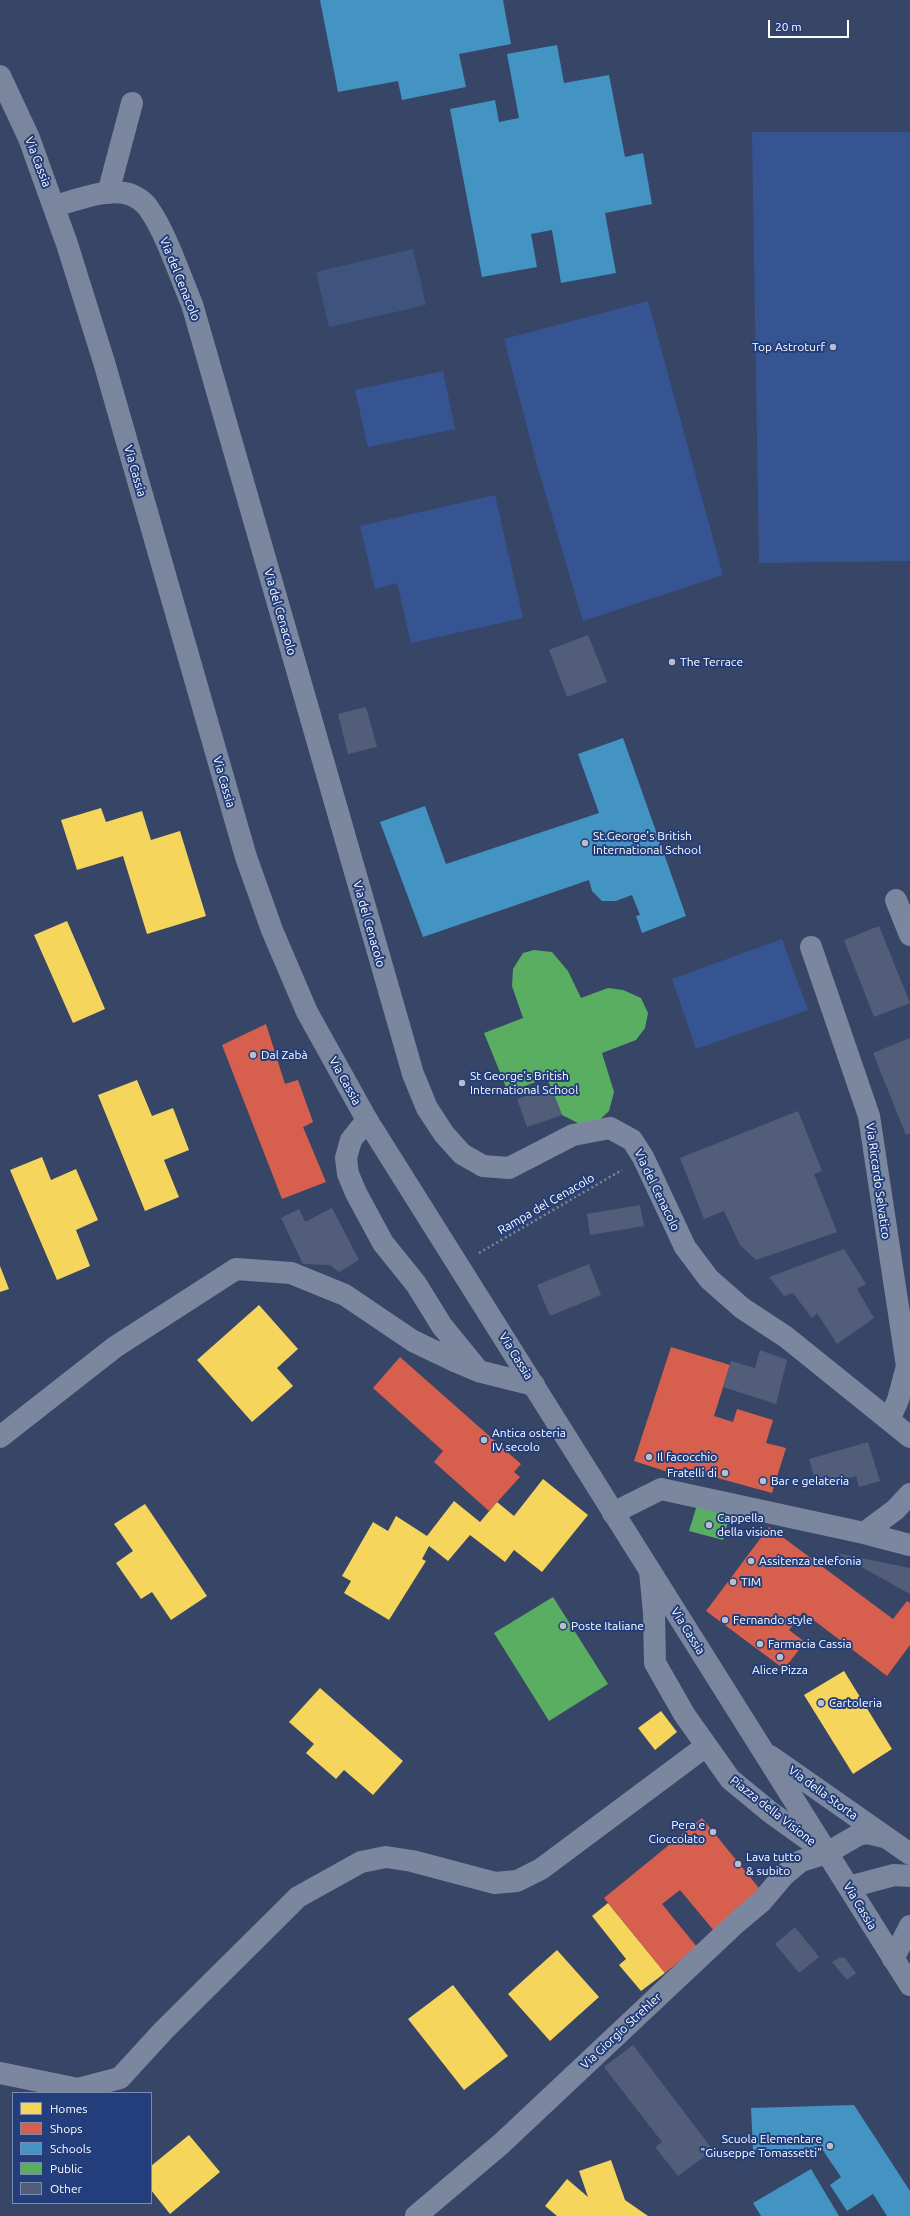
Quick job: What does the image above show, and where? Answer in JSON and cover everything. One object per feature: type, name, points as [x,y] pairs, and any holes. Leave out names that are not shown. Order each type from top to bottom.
[{"type":"main road","name":"Via Cassia","points":[[0,76],[29,138],[54,206],[104,362],[246,857],[272,930],[304,1006],[367,1120],[488,1310],[613,1513],[910,1985]]},
{"type":"main road","name":"Via della Storta","points":[[761,1749],[910,1854]]},
{"type":"main road","name":"Via della Storta","points":[[827,1853],[858,1835],[867,1833],[884,1837]]},
{"type":"main road","points":[[849,1887],[894,1875],[910,1876]]},
{"type":"main road","points":[[893,1959],[910,1926]]},
{"type":"street","points":[[108,193],[132,103]]},
{"type":"street","name":"Via del Cenacolo","points":[[54,206],[108,193],[124,192],[137,198],[148,207],[156,221],[192,304],[412,1074],[427,1108],[453,1145],[472,1161],[483,1166],[509,1168],[573,1135],[610,1128],[632,1140],[643,1157],[685,1247],[709,1279],[742,1308],[786,1337],[910,1437]]},
{"type":"street","points":[[896,900],[910,935]]},
{"type":"street","name":"Via Riccardo Selvatico","points":[[811,947],[869,1116],[908,1363],[898,1400],[889,1420]]},
{"type":"street","points":[[367,1120],[351,1140],[346,1158],[348,1174],[356,1193],[383,1244],[416,1284],[442,1326],[478,1371]]},
{"type":"street","points":[[0,1437],[115,1347],[236,1269],[291,1273],[345,1296],[413,1341],[478,1371],[534,1385]]},
{"type":"street","points":[[613,1513],[661,1488],[864,1533],[910,1545]]},
{"type":"street","points":[[864,1533],[895,1510],[910,1494]]},
{"type":"street","name":"Piazza della Visione","points":[[650,1571],[654,1613],[656,1662],[684,1714],[730,1779],[770,1812],[827,1853]]},
{"type":"street","points":[[0,2073],[78,2089],[120,2078],[164,2030],[298,1897],[361,1862],[386,1857],[412,1861],[495,1883],[517,1881],[541,1870],[706,1746]]},
{"type":"street","name":"Via Giorgio Strehler","points":[[416,2216],[501,2144],[736,1923],[761,1902],[784,1875],[801,1860],[827,1853]]},
{"type":"path","name":"Rampa del Cenacolo","points":[[458,1265],[643,1157]]},
{"type":"shaded area","name":"Top Astroturf","points":[[752,132],[910,132],[910,561],[759,563]]},
{"type":"shaded area","points":[[413,249],[426,305],[329,327],[316,272]]},
{"type":"shaded area","points":[[648,301],[723,575],[583,621],[537,465],[504,339]]},
{"type":"shaded area","points":[[443,371],[455,429],[368,447],[355,390]]},
{"type":"shaded area","points":[[495,495],[523,618],[411,643],[397,583],[375,589],[360,526]]},
{"type":"shaded area","points":[[782,939],[808,1010],[696,1049],[672,979]]},
{"type":"building: Homes","points":[[101,808],[106,822],[142,811],[151,840],[180,831],[206,916],[147,934],[123,856],[77,870],[61,820]]},
{"type":"building: Homes","points":[[67,921],[105,1009],[73,1023],[34,935]]},
{"type":"building: Homes","points":[[137,1080],[152,1116],[173,1108],[189,1150],[164,1160],[179,1197],[145,1211],[98,1095]]},
{"type":"building: Homes","points":[[42,1157],[51,1180],[76,1169],[98,1220],[76,1230],[90,1266],[57,1280],[10,1170]]},
{"type":"building: Homes","points":[[0,1266],[9,1289],[0,1292]]},
{"type":"building: Homes","points":[[259,1305],[298,1349],[277,1368],[293,1386],[252,1422],[197,1360]]},
{"type":"building: Homes","points":[[543,1479],[588,1515],[542,1572],[514,1550],[505,1562],[470,1535],[448,1561],[429,1546],[422,1559],[426,1561],[389,1620],[344,1593],[351,1581],[342,1576],[373,1522],[388,1531],[396,1516],[427,1536],[454,1501],[480,1522],[497,1502],[514,1516]]},
{"type":"building: Homes","points":[[145,1504],[207,1596],[171,1620],[152,1592],[141,1599],[116,1563],[133,1551],[114,1524]]},
{"type":"building: Homes","points":[[844,1671],[892,1749],[853,1774],[804,1695]]},
{"type":"building: Homes","points":[[320,1688],[403,1761],[373,1795],[344,1770],[336,1779],[306,1753],[314,1744],[289,1722]]},
{"type":"building: Homes","points":[[661,1711],[677,1732],[655,1750],[638,1728]]},
{"type":"building: Homes","points":[[608,1903],[665,1973],[641,1991],[619,1965],[626,1959],[592,1916]]},
{"type":"building: Homes","points":[[557,1950],[599,1997],[550,2041],[508,1994]]},
{"type":"building: Homes","points":[[453,1985],[508,2056],[464,2090],[408,2019]]},
{"type":"building: Homes","points":[[189,2135],[220,2172],[170,2214],[152,2191],[152,2165]]},
{"type":"building: Homes","points":[[611,2160],[625,2200],[648,2216],[557,2216],[545,2206],[567,2179],[588,2197],[579,2171]]},
{"type":"building: Shops","points":[[266,1024],[285,1084],[298,1080],[313,1122],[303,1127],[326,1182],[282,1199],[222,1045]]},
{"type":"building: Shops","points":[[671,1347],[730,1365],[714,1416],[733,1422],[737,1409],[773,1420],[766,1443],[786,1448],[772,1493],[696,1472],[693,1480],[634,1461]]},
{"type":"building: Shops","points":[[400,1357],[521,1464],[514,1472],[520,1477],[489,1511],[434,1462],[443,1451],[373,1388]]},
{"type":"building: Shops","points":[[769,1527],[893,1619],[907,1601],[910,1603],[910,1645],[887,1676],[803,1612],[789,1630],[805,1642],[784,1669],[706,1611]]},
{"type":"building: Shops","points":[[702,1818],[763,1893],[715,1932],[680,1890],[662,1904],[697,1947],[665,1973],[604,1898]]},
{"type":"building: Schools","points":[[320,0],[503,0],[511,44],[459,54],[466,87],[402,100],[398,81],[338,92]]},
{"type":"building: Schools","points":[[557,45],[564,83],[609,75],[625,157],[643,153],[652,204],[605,213],[616,273],[561,283],[552,230],[531,234],[537,267],[482,277],[450,109],[495,100],[499,122],[519,118],[507,54]]},
{"type":"building: Schools","name":"St.George's British International School","points":[[623,738],[686,916],[642,933],[636,916],[640,915],[632,895],[616,901],[602,901],[592,891],[589,880],[423,937],[380,822],[425,806],[446,864],[599,813],[578,754]]},
{"type":"building: Schools","points":[[854,2105],[910,2191],[910,2216],[887,2216],[873,2194],[847,2211],[830,2185],[841,2177],[822,2149],[753,2150],[751,2108]]},
{"type":"building: Schools","points":[[811,2169],[839,2216],[761,2216],[753,2203]]},
{"type":"building: Public","points":[[534,950],[552,952],[568,971],[581,998],[608,988],[623,990],[641,998],[648,1013],[645,1028],[636,1040],[602,1053],[614,1092],[609,1111],[595,1124],[578,1123],[562,1115],[547,1078],[508,1092],[484,1033],[523,1018],[512,986],[513,969],[523,953]]},
{"type":"building: Public","name":"Cappella della visione","points":[[697,1505],[730,1514],[723,1540],[689,1531]]},
{"type":"building: Public","points":[[553,1597],[608,1684],[549,1721],[494,1633]]},
{"type":"building: Other","points":[[588,635],[607,682],[567,697],[549,650]]},
{"type":"building: Other","points":[[366,707],[377,747],[348,754],[338,714]]},
{"type":"building: Other","points":[[879,926],[910,1003],[874,1017],[844,940]]},
{"type":"building: Other","points":[[910,1038],[910,1133],[906,1135],[873,1053]]},
{"type":"building: Other","points":[[551,1087],[562,1115],[527,1127],[517,1099]]},
{"type":"building: Other","points":[[798,1111],[822,1171],[814,1174],[837,1232],[756,1260],[740,1245],[724,1211],[704,1219],[680,1158]]},
{"type":"building: Other","points":[[640,1205],[644,1226],[590,1235],[587,1214]]},
{"type":"building: Other","points":[[332,1208],[359,1260],[339,1272],[330,1265],[303,1264],[281,1218],[299,1209],[305,1222]]},
{"type":"building: Other","points":[[844,1249],[866,1284],[857,1289],[874,1318],[837,1344],[817,1313],[812,1318],[793,1293],[784,1296],[769,1277]]},
{"type":"building: Other","points":[[589,1264],[601,1295],[550,1316],[537,1285]]},
{"type":"building: Other","points":[[760,1350],[787,1360],[776,1404],[723,1387],[731,1361],[755,1368]]},
{"type":"building: Other","points":[[868,1442],[880,1481],[859,1487],[856,1476],[817,1487],[809,1459]]},
{"type":"building: Other","points":[[836,1553],[910,1568],[910,1594]]},
{"type":"building: Other","points":[[795,1927],[819,1957],[799,1973],[775,1944]]},
{"type":"building: Other","points":[[840,1957],[845,1958],[856,1973],[847,1980],[832,1962]]},
{"type":"building: Other","points":[[633,2045],[713,2150],[678,2176],[655,2147],[662,2142],[604,2067]]},
{"type":"place","name":"Top Astroturf","points":[[833,347]]},
{"type":"place","name":"The Terrace","points":[[672,662]]},
{"type":"place","name":"St.George's British International School","points":[[585,843]]},
{"type":"place","name":"Dal Zabà","points":[[253,1055]]},
{"type":"place","name":"St George's British International School","points":[[462,1083]]},
{"type":"place","name":"Antica osteria IV secolo","points":[[484,1440]]},
{"type":"place","name":"Il facocchio","points":[[649,1457]]},
{"type":"place","name":"Fratelli di","points":[[725,1473]]},
{"type":"place","name":"Bar e gelateria","points":[[763,1481]]},
{"type":"place","name":"Cappella della visione","points":[[709,1525]]},
{"type":"place","name":"Assitenza telefonia","points":[[751,1561]]},
{"type":"place","name":"TIM","points":[[733,1582]]},
{"type":"place","name":"Fernando style","points":[[725,1620]]},
{"type":"place","name":"Poste Italiane","points":[[563,1626]]},
{"type":"place","name":"Farmacia Cassia","points":[[760,1644]]},
{"type":"place","name":"Alice Pizza","points":[[780,1657]]},
{"type":"place","name":"Cartoleria","points":[[821,1703]]},
{"type":"place","name":"Pera e Cioccolato","points":[[713,1832]]},
{"type":"place","name":"Lava tutto & subito","points":[[738,1864]]},
{"type":"place","name":"Scuola Elementare \"Giuseppe Tomassetti\"","points":[[830,2146]]}]
